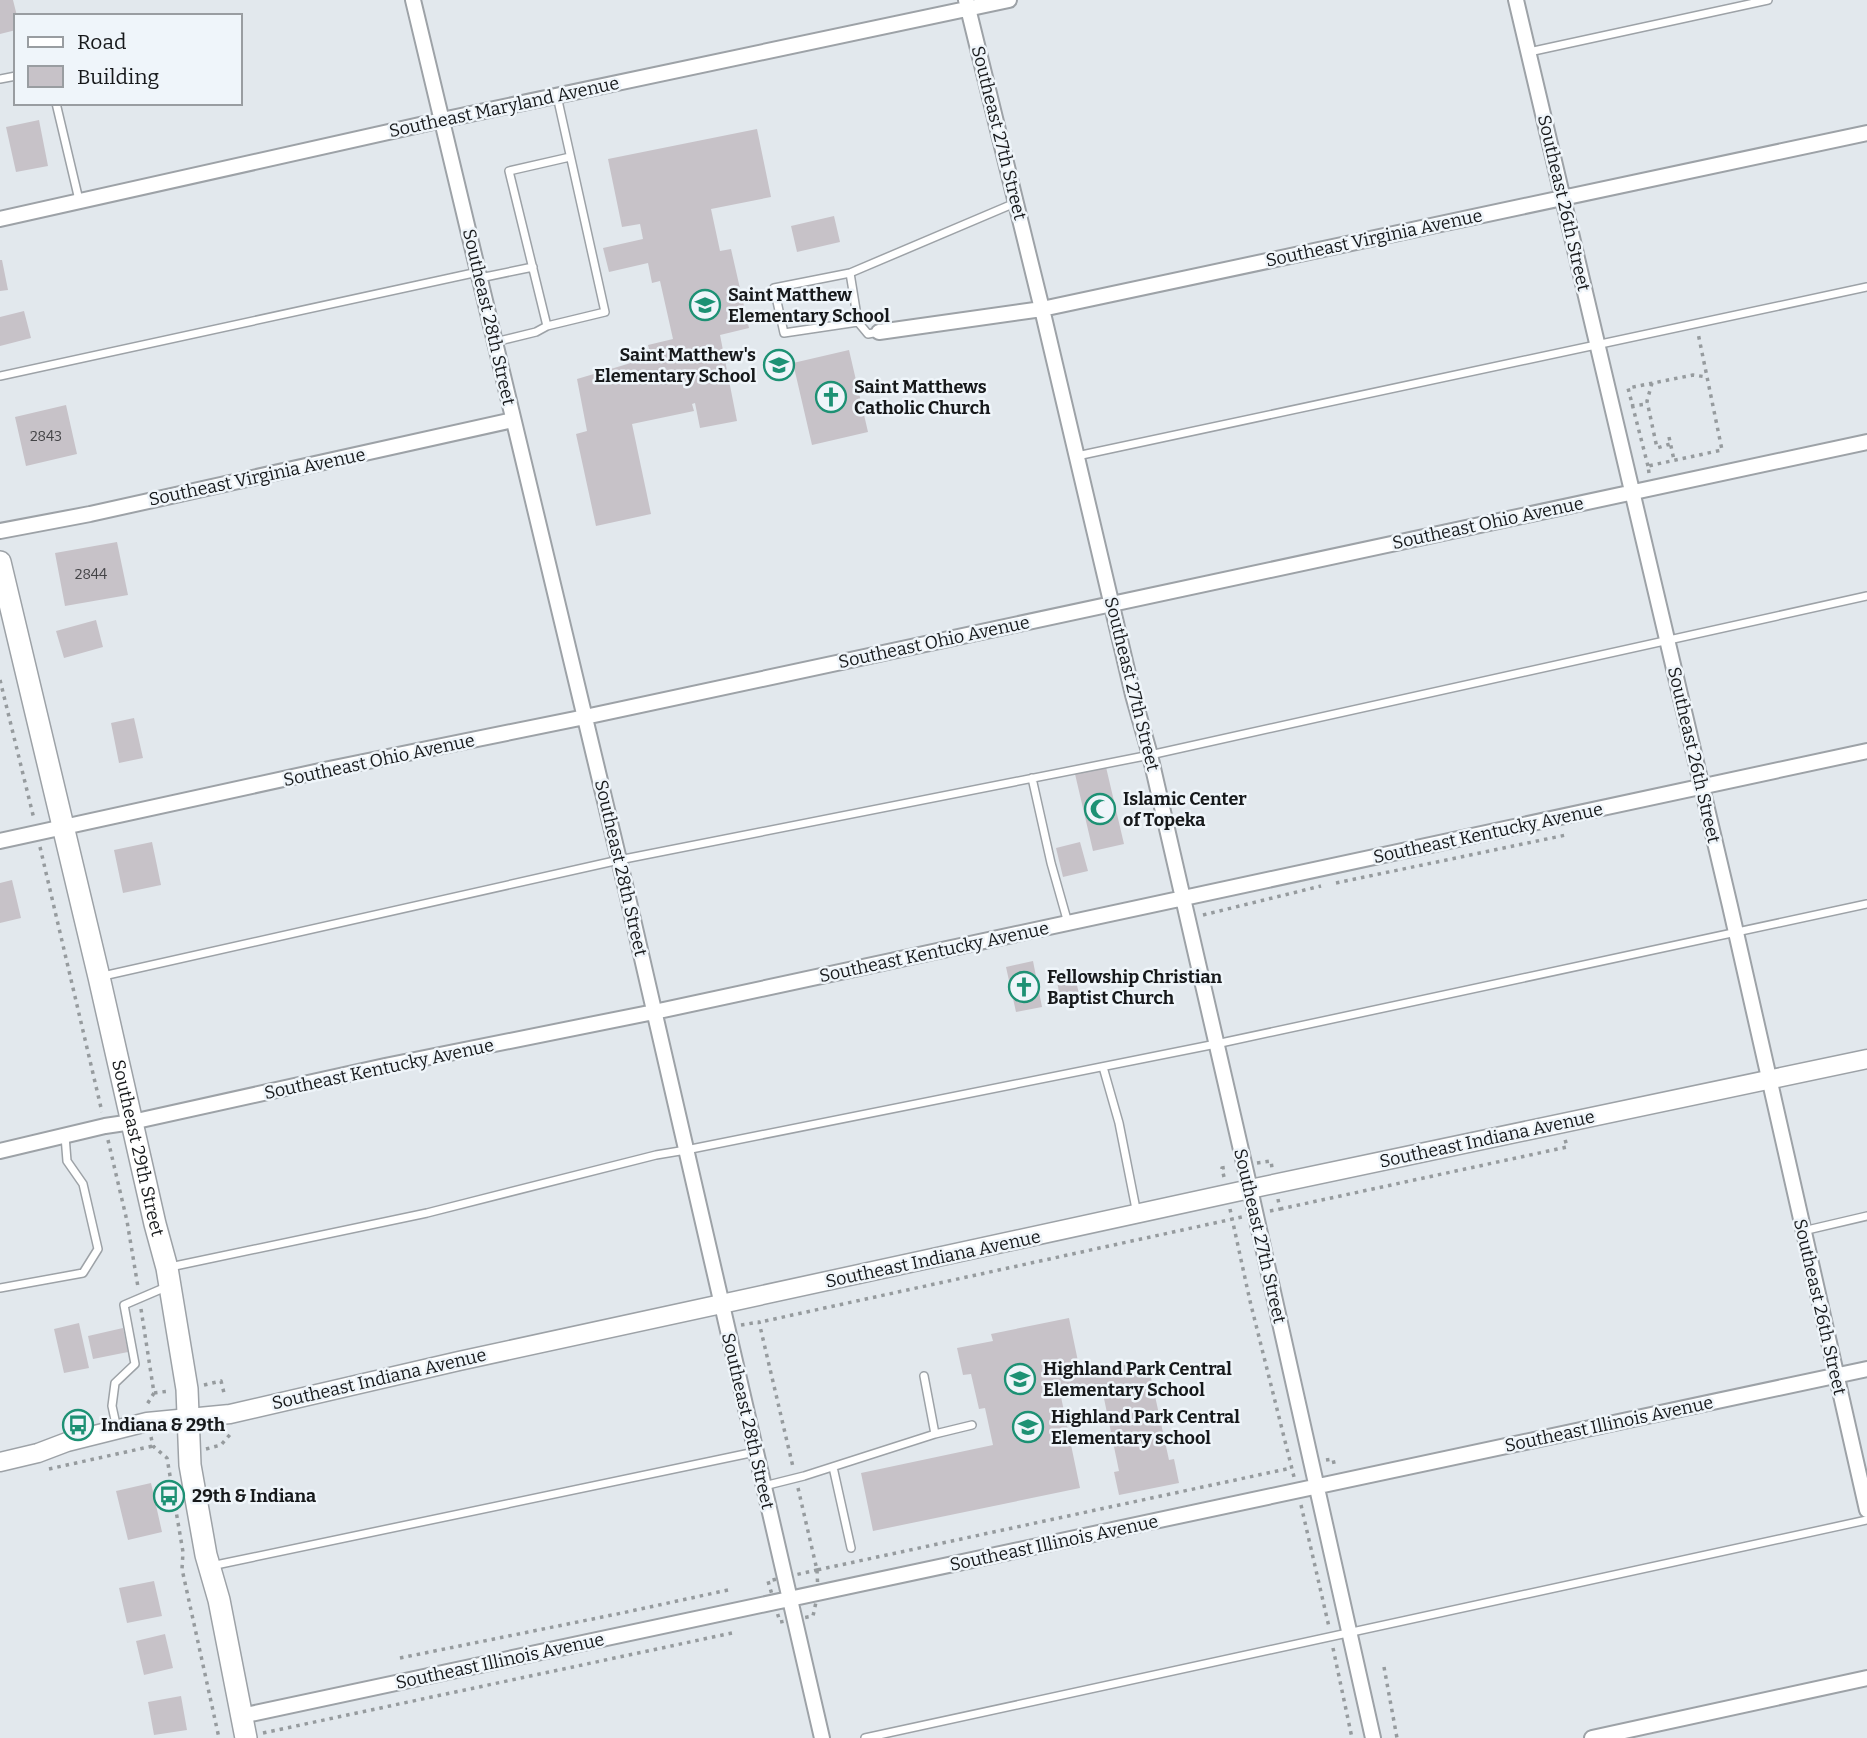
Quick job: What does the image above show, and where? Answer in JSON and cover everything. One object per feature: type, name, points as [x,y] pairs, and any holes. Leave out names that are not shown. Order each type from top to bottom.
[{"type":"main road","name":"Southeast 29th Street","points":[[0,562],[168,1276],[187,1389],[191,1465],[209,1566],[219,1600],[241,1716],[255,1735]]},
{"type":"street","name":"Southeast 28th Street","points":[[414,0],[619,860],[821,1738]]},
{"type":"street","name":"Southeast Maryland Avenue","points":[[0,219],[967,4],[1009,0]]},
{"type":"street","name":"Southeast 26th Street","points":[[1516,0],[1735,932],[1867,1510]]},
{"type":"street","name":"Southeast 27th Street","points":[[967,4],[1133,695],[1150,755],[1373,1738]]},
{"type":"street","name":"Southeast Virginia Avenue","points":[[880,332],[1042,309],[1867,133]]},
{"type":"street","name":"Southeast Virginia Avenue","points":[[0,531],[103,511],[513,420]]},
{"type":"street","name":"Southeast Ohio Avenue","points":[[0,842],[329,769],[585,717],[1867,442]]},
{"type":"street","name":"Southeast Kentucky Avenue","points":[[0,1151],[385,1066],[654,1012],[1867,751]]},
{"type":"street","name":"Southeast Indiana Avenue","points":[[0,1462],[147,1422],[230,1414],[459,1361],[1250,1189],[1867,1059]]},
{"type":"street","name":"Southeast Illinois Avenue","points":[[241,1716],[1867,1369]]},
{"type":"street","points":[[1592,1738],[1867,1678]]},
{"type":"lane","points":[[1529,52],[1768,0]]},
{"type":"lane","points":[[495,342],[605,312],[557,96]]},
{"type":"lane","points":[[56,105],[79,200]]},
{"type":"lane","points":[[547,326],[509,171],[570,157]]},
{"type":"lane","points":[[858,322],[784,333],[774,288],[850,273],[1016,203]]},
{"type":"lane","points":[[0,376],[479,275],[533,267]]},
{"type":"lane","points":[[850,273],[858,322],[868,334],[880,332]]},
{"type":"lane","points":[[1077,456],[1867,287]]},
{"type":"lane","points":[[99,976],[619,860],[1150,755],[1867,596]]},
{"type":"lane","points":[[1032,778],[1068,923]]},
{"type":"lane","points":[[117,1429],[112,1406],[115,1383],[135,1364],[124,1306],[140,1298],[168,1276],[656,1155],[1216,1044],[1867,904]]},
{"type":"lane","points":[[1103,1066],[1119,1123],[1138,1214]]},
{"type":"lane","points":[[0,1288],[83,1273],[98,1250],[83,1184],[67,1161],[65,1136]]},
{"type":"lane","points":[[1803,1231],[1867,1216]]},
{"type":"lane","points":[[924,1376],[935,1434]]},
{"type":"lane","points":[[763,1486],[972,1425]]},
{"type":"lane","points":[[209,1566],[755,1452]]},
{"type":"lane","points":[[834,1467],[851,1548]]},
{"type":"lane","points":[[865,1738],[1867,1521]]},
{"type":"path","points":[[1648,466],[1722,450],[1697,324]]},
{"type":"path","points":[[1653,488],[1628,388],[1693,375],[1707,377]]},
{"type":"path","points":[[1652,383],[1647,401],[1657,448],[1670,444]]},
{"type":"path","points":[[1633,406],[1648,404]]},
{"type":"path","points":[[1668,437],[1678,483]]},
{"type":"path","points":[[0,680],[127,1221],[154,1393],[144,1409],[153,1446],[167,1458],[183,1552],[181,1569],[219,1738]]},
{"type":"path","points":[[1187,918],[1566,835]]},
{"type":"path","points":[[1280,1209],[1567,1147],[1561,1124]]},
{"type":"path","points":[[765,1321],[1232,1219]]},
{"type":"path","points":[[727,1328],[759,1322],[817,1570],[1333,1459],[1338,1482]]},
{"type":"path","points":[[39,1471],[153,1446]]},
{"type":"path","points":[[1302,1509],[1321,1504]]},
{"type":"path","points":[[400,1658],[728,1590]]},
{"type":"path","points":[[255,1735],[732,1633]]},
{"type":"path","points":[[1384,1668],[1397,1738]]},
{"type":"building","points":[[0,0],[13,0],[16,14],[14,14],[14,30],[0,34]]},
{"type":"building","points":[[39,120],[48,166],[16,172],[6,127]]},
{"type":"building","name":"Saint Matthew Elementary School","points":[[757,129],[771,197],[711,209],[720,251],[731,249],[749,328],[720,335],[737,421],[700,428],[695,403],[692,404],[694,411],[632,424],[651,514],[596,526],[576,434],[587,431],[577,379],[651,357],[648,345],[673,339],[660,281],[652,283],[648,263],[609,272],[603,248],[643,239],[640,224],[622,227],[608,159]]},
{"type":"building","points":[[834,216],[840,242],[797,252],[791,226]]},
{"type":"building","points":[[2,260],[8,290],[0,291]]},
{"type":"building","points":[[24,311],[31,338],[0,346],[0,317]]},
{"type":"building","name":"Saint Matthews Catholic Church","points":[[849,350],[868,432],[812,445],[793,363]]},
{"type":"building","points":[[66,405],[77,454],[26,466],[15,417]]},
{"type":"building","points":[[117,542],[128,595],[65,606],[55,553]]},
{"type":"building","points":[[96,620],[103,647],[64,658],[56,631]]},
{"type":"building","points":[[134,718],[143,758],[119,763],[111,723]]},
{"type":"building","name":"Islamic Center of Topeka","points":[[1106,767],[1124,844],[1093,851],[1075,774]]},
{"type":"building","points":[[152,842],[161,885],[123,893],[114,850]]},
{"type":"building","points":[[1080,842],[1088,871],[1063,877],[1056,848]]},
{"type":"building","points":[[12,880],[21,918],[0,923],[0,883]]},
{"type":"building","name":"Fellowship Christian Baptist Church","points":[[1033,961],[1042,1007],[1016,1012],[1006,967]]},
{"type":"building","points":[[1074,973],[1081,1002],[1062,1006],[1056,977]]},
{"type":"building","name":"Highland Park Central Elementary school","points":[[1069,1318],[1080,1371],[1132,1360],[1136,1376],[1150,1373],[1169,1460],[1174,1459],[1179,1483],[1119,1495],[1114,1472],[1119,1471],[1101,1384],[1060,1392],[1080,1488],[873,1531],[861,1473],[993,1445],[985,1408],[979,1409],[971,1374],[963,1375],[957,1348],[993,1341],[991,1334]]},
{"type":"building","points":[[79,1323],[89,1368],[64,1373],[54,1329]]},
{"type":"building","points":[[123,1328],[128,1352],[93,1359],[88,1336]]},
{"type":"building","points":[[151,1483],[162,1532],[128,1540],[116,1491]]},
{"type":"building","points":[[154,1581],[162,1616],[127,1623],[119,1588]]},
{"type":"building","points":[[165,1634],[173,1668],[144,1675],[136,1641]]},
{"type":"building","points":[[181,1696],[187,1730],[154,1735],[148,1702]]},
{"type":"place","name":"Saint Matthew Elementary School","points":[[705,305]]},
{"type":"place","name":"Saint Matthew's Elementary School","points":[[779,365]]},
{"type":"place","name":"Saint Matthews Catholic Church","points":[[831,397]]},
{"type":"place","name":"Islamic Center of Topeka","points":[[1100,809]]},
{"type":"place","name":"Fellowship Christian Baptist Church","points":[[1024,987]]},
{"type":"place","name":"Highland Park Central Elementary School","points":[[1020,1379]]},
{"type":"place","name":"Indiana & 29th","points":[[78,1425]]},
{"type":"place","name":"Highland Park Central Elementary school","points":[[1028,1427]]},
{"type":"place","name":"29th & Indiana","points":[[169,1496]]}]
